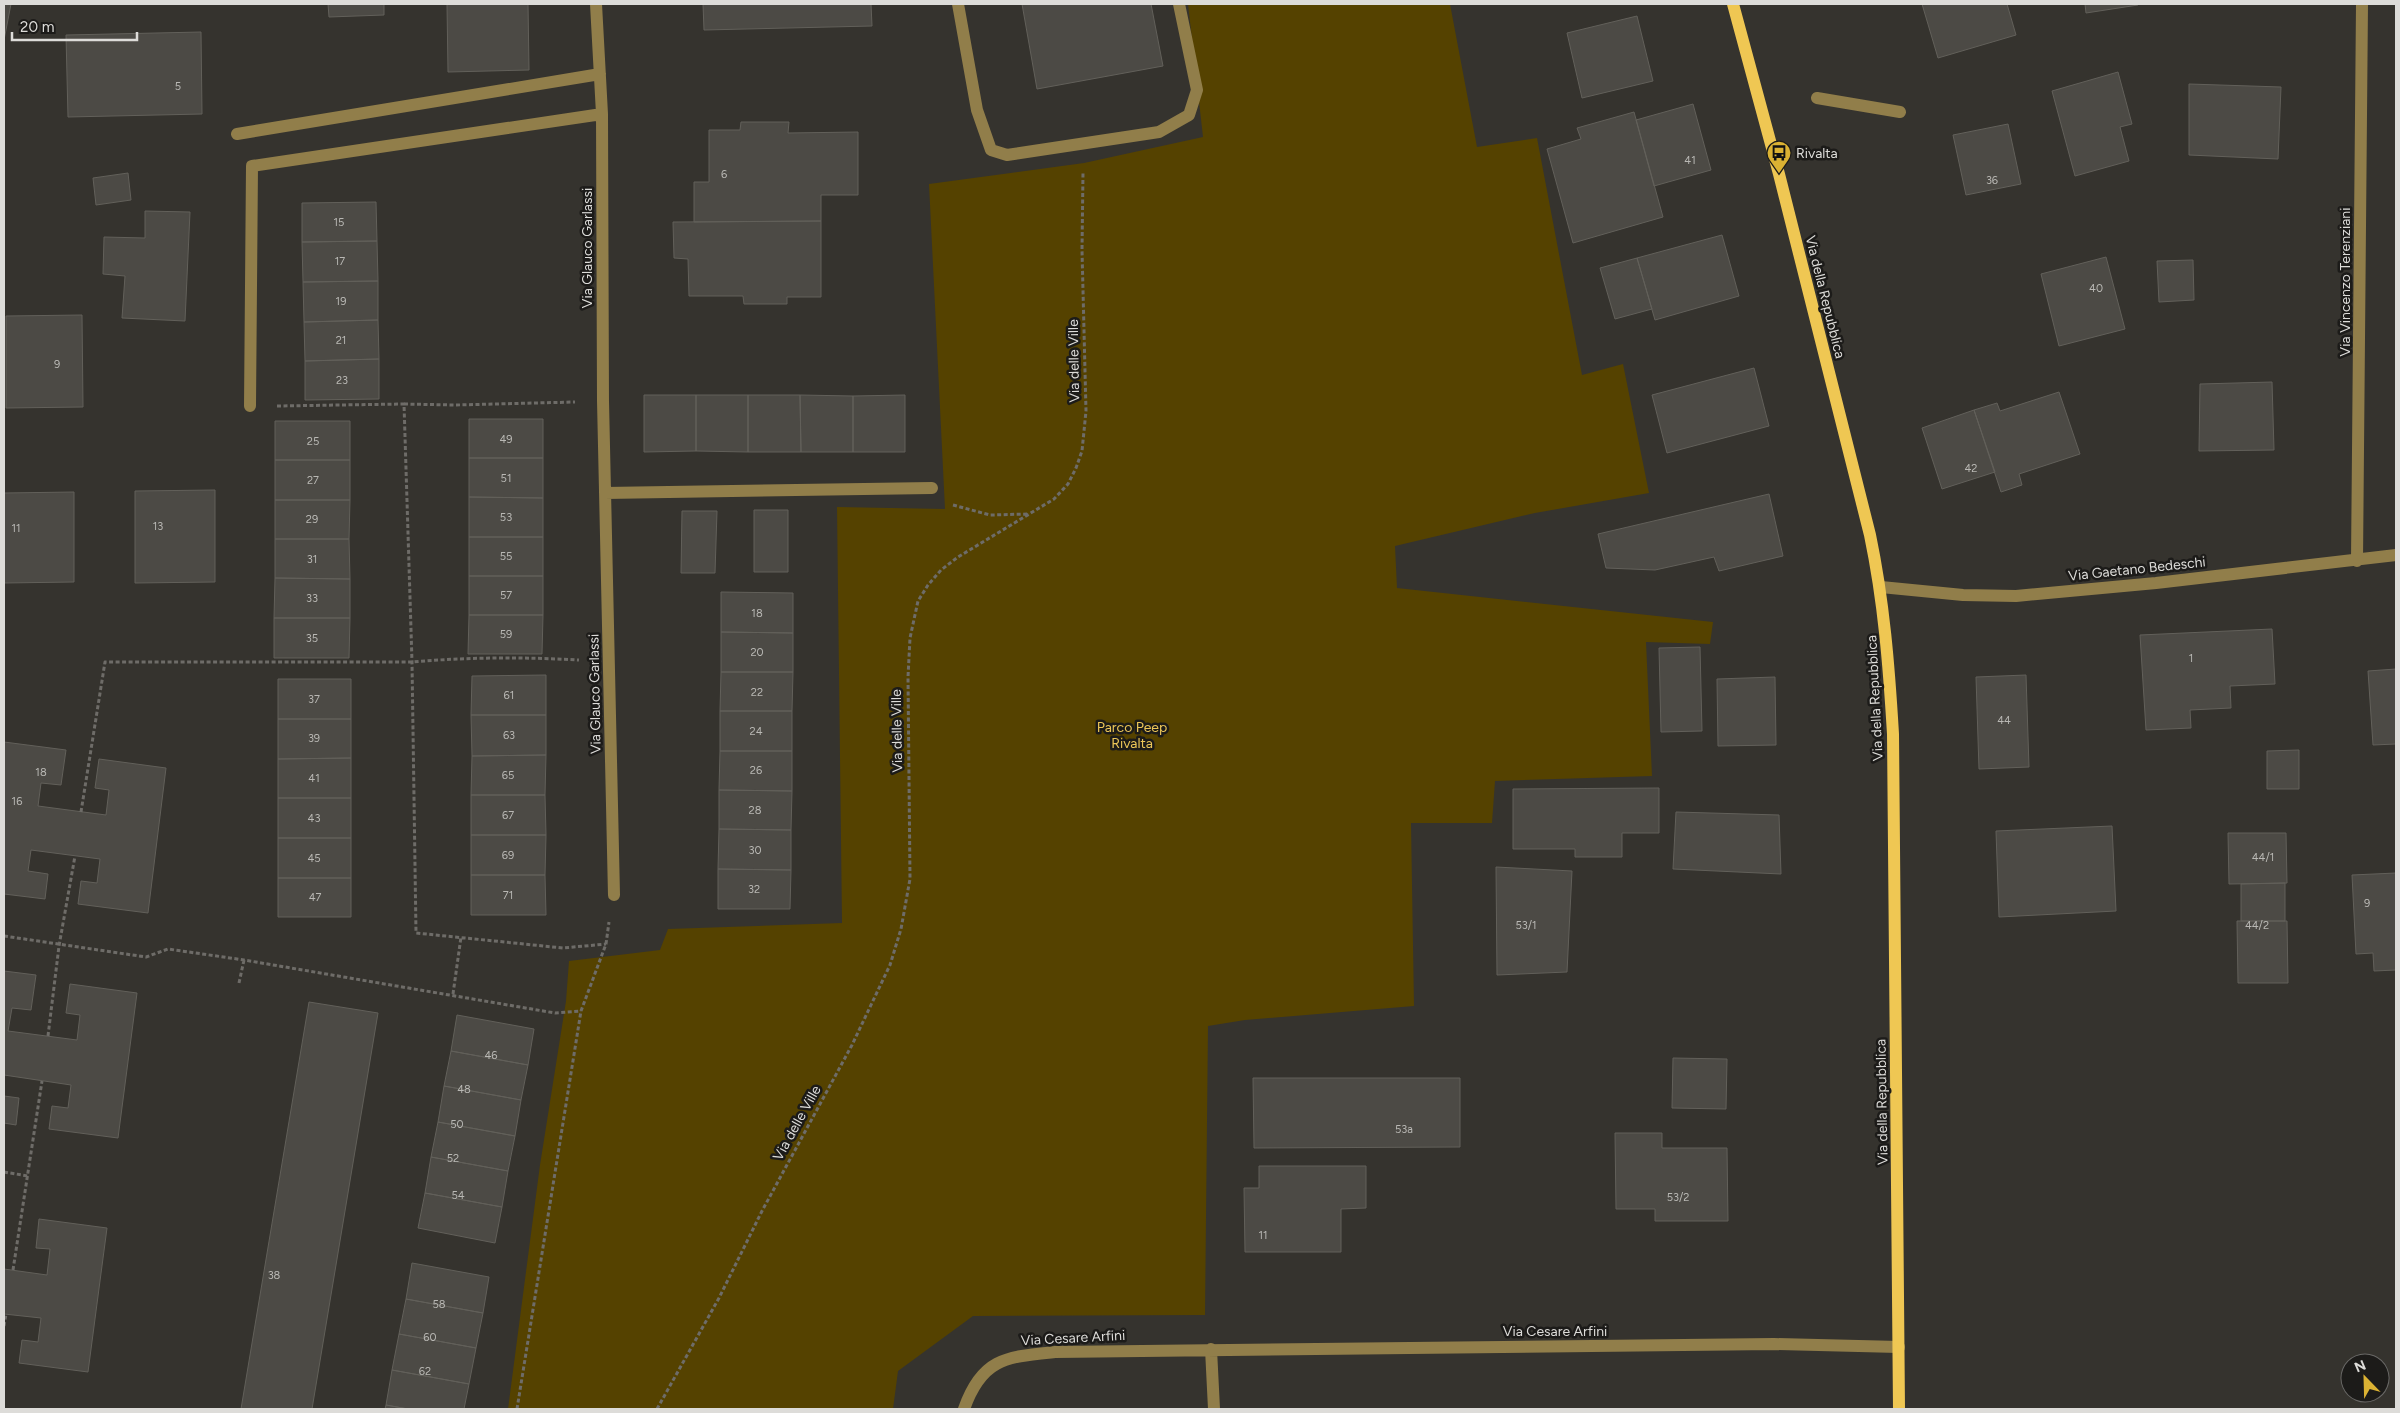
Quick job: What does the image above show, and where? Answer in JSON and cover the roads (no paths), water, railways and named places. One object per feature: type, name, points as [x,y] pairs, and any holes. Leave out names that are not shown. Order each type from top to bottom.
[{"type":"main road","name":"Via della Repubblica","points":[[1733,4],[1786,202],[1870,535],[1881,587],[1888,642],[1894,734],[1899,1409]]},
{"type":"street","name":"Via Glauco Garlassi","points":[[596,4],[602,114],[603,401],[614,895]]},
{"type":"street","points":[[958,4],[982,127],[992,150],[1007,155],[1159,132],[1189,115],[1197,90],[1179,4]]},
{"type":"street","name":"Via Vincenzo Terenziani","points":[[2357,561],[2362,4]]},
{"type":"street","points":[[237,134],[600,74]]},
{"type":"street","points":[[1817,98],[1900,112]]},
{"type":"street","points":[[250,406],[252,166],[602,114]]},
{"type":"street","points":[[606,493],[932,488]]},
{"type":"street","name":"Via Gaetano Bedeschi","points":[[1881,587],[1963,595],[2016,596],[2156,584],[2396,556]]},
{"type":"street","name":"Via Cesare Arfini","points":[[964,1409],[971,1390],[982,1374],[998,1362],[1017,1356],[1055,1352],[1774,1344],[1899,1347]]},
{"type":"street","points":[[1210,1349],[1214,1409]]},
{"type":"place","name":"Rivalta","points":[[1779,174]]},
{"type":"park label","name":"Parco Peep Rivalta","points":[[1132,736]]}]
